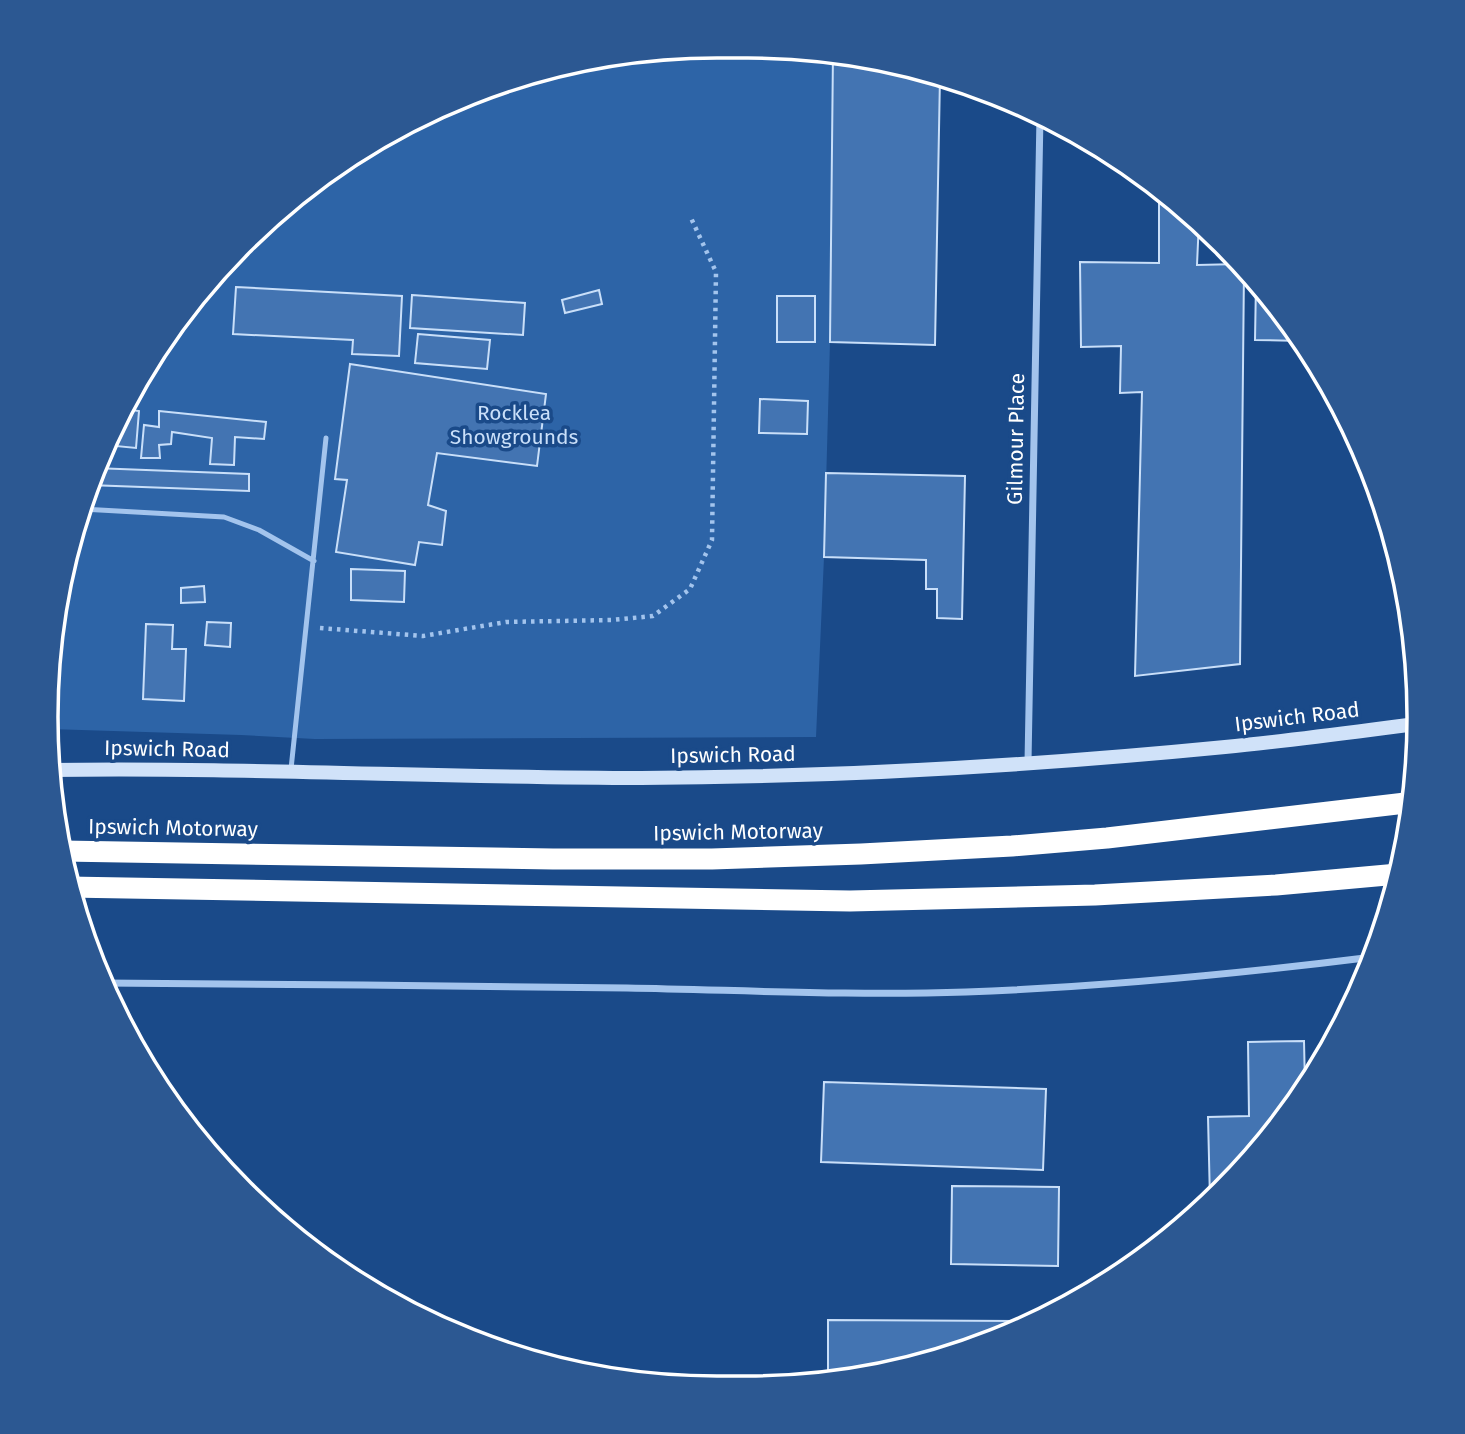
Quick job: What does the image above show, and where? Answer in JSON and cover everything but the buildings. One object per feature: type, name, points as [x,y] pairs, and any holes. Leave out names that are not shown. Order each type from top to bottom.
[{"type":"highway","name":"Ipswich Motorway","points":[[71,851],[712,859],[1012,846],[1107,838],[1402,804]]},
{"type":"highway","points":[[80,887],[850,901],[1095,895],[1276,885],[1388,875]]},
{"type":"street","name":"Gilmour Place","points":[[1028,762],[1040,126]]},
{"type":"street","name":"Ipswich Road","points":[[60,770],[639,778],[914,771],[1228,747],[1407,725]]},
{"type":"street","points":[[114,983],[961,992],[1155,981],[1361,958]]},
{"type":"lane","points":[[291,772],[326,438]]},
{"type":"lane","points":[[92,510],[224,517],[259,530],[314,561]]},
{"type":"path","points":[[306,627],[422,636],[506,622],[612,620],[653,616],[690,589],[712,540],[716,272],[691,218]]},
{"type":"green space","name":"Rocklea Showgrounds","points":[[674,59],[791,59],[833,63],[830,342],[816,737],[315,739],[58,729],[63,631],[80,546],[93,505],[108,465],[146,387],[194,316],[221,282],[282,221],[351,169],[425,126],[505,93],[588,70]]}]
